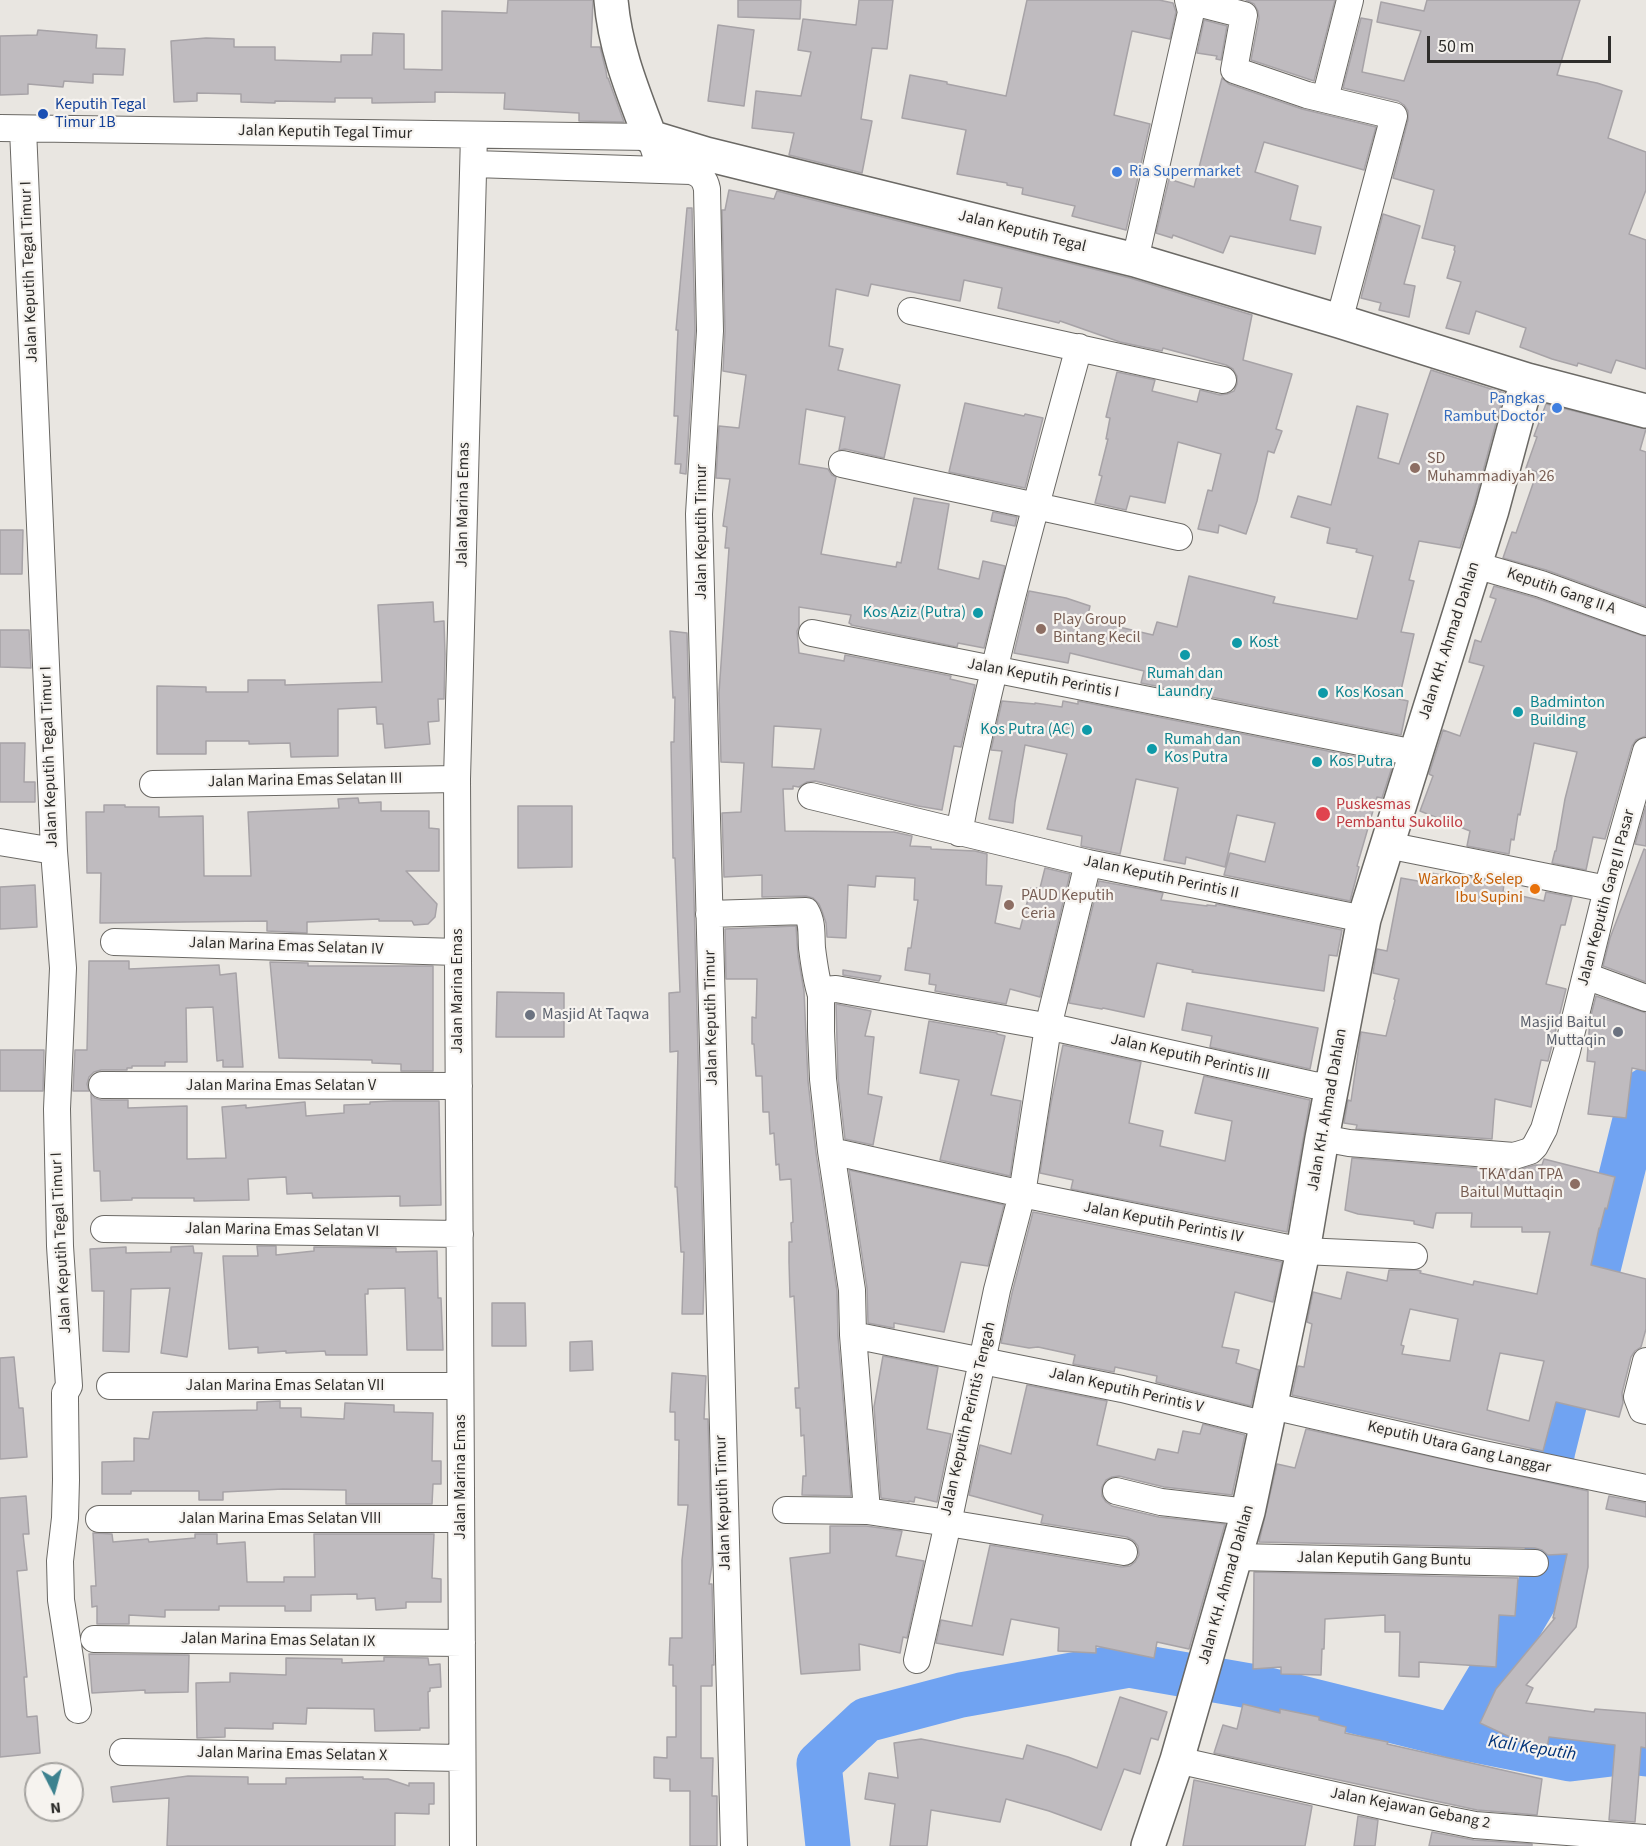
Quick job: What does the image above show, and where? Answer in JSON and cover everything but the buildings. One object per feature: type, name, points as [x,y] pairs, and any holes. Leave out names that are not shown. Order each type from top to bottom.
[{"type":"street","points":[[474,164],[660,169],[623,64],[615,33],[611,0]]},
{"type":"street","points":[[1135,260],[1191,12],[1189,0],[1244,15],[1234,70],[1325,99],[1394,116],[1339,321]]},
{"type":"street","points":[[1325,99],[1350,0]]},
{"type":"street","name":"Jalan Keputih Tegal Timur","points":[[12,128],[650,137]]},
{"type":"street","name":"Jalan Keputih Tegal Timur I","points":[[12,128],[54,851],[63,968],[57,1109],[60,1246],[69,1386],[65,1393],[65,1518],[60,1561],[61,1600],[78,1710]]},
{"type":"street","name":"Jalan Marina Emas","points":[[463,1846],[457,778],[474,135]]},
{"type":"street","name":"Jalan Keputih Tegal","points":[[650,137],[706,154],[1135,260],[1527,380],[1646,411]]},
{"type":"street","name":"Jalan Keputih Timur","points":[[660,169],[695,172],[703,179],[707,189],[710,331],[699,514],[734,1846]]},
{"type":"street","points":[[911,310],[1223,380]]},
{"type":"street","points":[[959,833],[993,670],[1079,347]]},
{"type":"street","name":"Jalan KH. Ahmad Dahlan","points":[[1148,1846],[1178,1760],[1248,1512],[1303,1251],[1364,919],[1492,510],[1527,380]]},
{"type":"street","points":[[842,464],[1179,537]]},
{"type":"street","name":"Keputih Gang II A","points":[[1475,565],[1541,584],[1646,622]]},
{"type":"street","name":"Jalan Keputih Perintis I","points":[[812,633],[1415,753]]},
{"type":"street","name":"Jalan Keputih Gang II Pasar","points":[[1322,1138],[1349,1143],[1514,1156],[1530,1151],[1536,1146],[1544,1129],[1645,754]]},
{"type":"street","name":"Jalan Marina Emas Selatan III","points":[[153,784],[457,778]]},
{"type":"street","name":"Jalan Keputih Perintis II","points":[[811,796],[1088,863],[1364,919]]},
{"type":"street","points":[[0,842],[54,851]]},
{"type":"street","points":[[1387,845],[1607,889]]},
{"type":"street","points":[[1022,1194],[1048,1027],[1088,863]]},
{"type":"street","points":[[709,914],[806,911],[811,919],[815,970],[828,992],[821,1031],[823,1080],[831,1150],[850,1265],[867,1511]]},
{"type":"street","name":"Jalan Marina Emas Selatan IV","points":[[114,942],[458,952]]},
{"type":"street","points":[[1586,976],[1646,998]]},
{"type":"street","name":"Jalan Keputih Perintis III","points":[[828,992],[1048,1027],[1313,1086],[1333,1086]]},
{"type":"street","name":"Jalan Marina Emas Selatan V","points":[[102,1085],[459,1086]]},
{"type":"street","name":"Jalan Keputih Perintis IV","points":[[831,1150],[1022,1194],[1303,1251],[1414,1256]]},
{"type":"street","name":"Jalan Keputih Perintis Tengah","points":[[786,1510],[867,1511],[948,1523],[997,1290],[1022,1194]]},
{"type":"street","name":"Jalan Marina Emas Selatan VI","points":[[104,1229],[460,1234]]},
{"type":"street","name":"Jalan Keputih Perintis V","points":[[854,1335],[1270,1416]]},
{"type":"street","points":[[1646,1360],[1637,1397],[1642,1410],[1646,1411]]},
{"type":"street","name":"Jalan Marina Emas Selatan VII","points":[[110,1386],[460,1386]]},
{"type":"street","name":"Keputih Utara Gang Langgar","points":[[1270,1416],[1646,1488]]},
{"type":"street","points":[[1116,1491],[1161,1502],[1248,1512]]},
{"type":"street","name":"Jalan Marina Emas Selatan VIII","points":[[99,1519],[461,1519]]},
{"type":"street","points":[[917,1660],[948,1523],[1124,1552]]},
{"type":"street","name":"Jalan Keputih Gang Buntu","points":[[1234,1557],[1535,1563]]},
{"type":"street","name":"Jalan Marina Emas Selatan IX","points":[[94,1639],[462,1643]]},
{"type":"street","name":"Jalan Marina Emas Selatan X","points":[[123,1752],[462,1758]]},
{"type":"street","name":"Jalan Kejawan Gebang 2","points":[[1178,1760],[1475,1825],[1646,1838]]},
{"type":"waterway","points":[[828,1846],[819,1764],[866,1720],[961,1695],[1129,1665],[1261,1688],[1454,1736],[1536,1598],[1548,1560],[1544,1499],[1553,1450],[1640,1100],[1646,1090]]},
{"type":"waterway","name":"Kali Keputih","points":[[1454,1736],[1570,1759],[1628,1752],[1646,1754]]},
{"type":"place","name":"Keputih Tegal Timur 1B","points":[[43,114]]},
{"type":"place","name":"Ria Supermarket","points":[[1117,172]]},
{"type":"place","name":"Pangkas Rambut Doctor","points":[[1557,408]]},
{"type":"place","name":"SD Muhammadiyah 26","points":[[1415,468]]},
{"type":"place","name":"Kos Aziz (Putra)","points":[[978,613]]},
{"type":"place","name":"Play Group Bintang Kecil","points":[[1041,629]]},
{"type":"place","name":"Kost","points":[[1237,643]]},
{"type":"place","name":"Rumah dan Laundry","points":[[1185,655]]},
{"type":"place","name":"Kos Kosan","points":[[1323,693]]},
{"type":"place","name":"Badminton Building","points":[[1518,712]]},
{"type":"place","name":"Kos Putra (AC)","points":[[1087,730]]},
{"type":"place","name":"Rumah dan Kos Putra","points":[[1152,749]]},
{"type":"place","name":"Kos Putra","points":[[1317,762]]},
{"type":"place","name":"Puskesmas Pembantu Sukolilo","points":[[1323,814]]},
{"type":"place","name":"Warkop & Selep Ibu Supini","points":[[1535,889]]},
{"type":"place","name":"PAUD Keputih Ceria","points":[[1009,905]]},
{"type":"place","name":"Masjid At Taqwa","points":[[530,1015]]},
{"type":"place","name":"Masjid Baitul Muttaqin","points":[[1618,1032]]},
{"type":"place","name":"TKA dan TPA Baitul Muttaqin","points":[[1575,1184]]}]
